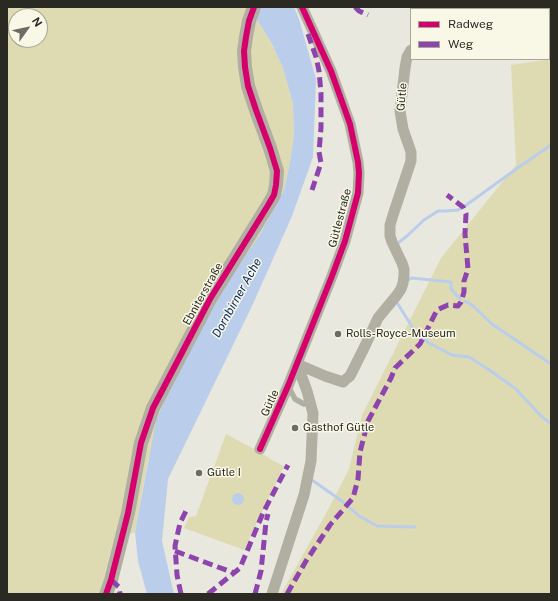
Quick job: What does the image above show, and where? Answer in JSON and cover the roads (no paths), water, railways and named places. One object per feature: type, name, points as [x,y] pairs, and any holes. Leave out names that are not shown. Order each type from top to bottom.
[{"type":"street","name":"Ebniterstraße","points":[[106,594],[128,513],[141,443],[154,408],[210,299],[274,195],[277,171],[248,86],[244,67],[244,51],[249,21],[254,7]]},
{"type":"street","name":"Gütlestraße","points":[[297,364],[345,241],[358,193],[359,173],[356,148],[342,100],[302,7]]},
{"type":"street","name":"Gütle","points":[[260,449],[297,364],[343,382],[346,380],[350,376],[378,318],[401,289],[404,269],[390,236],[390,225],[412,161],[411,152],[403,129],[400,111],[405,68],[407,57],[410,52]]},
{"type":"street","points":[[272,594],[304,494],[311,461],[313,413],[297,364]]},
{"type":"lane","points":[[288,386],[295,398],[304,404],[310,403]]},
{"type":"water","name":"Dornbirner Ache","points":[[249,7],[294,7],[299,19],[316,79],[313,157],[292,216],[252,306],[168,479],[162,541],[174,594],[147,594],[138,561],[135,532],[156,421],[170,389],[200,330],[226,284],[259,236],[284,190],[290,162],[294,135],[293,104],[283,68],[271,42]]},
{"type":"water","points":[[236,493],[240,493],[244,499],[240,505],[236,505],[232,501],[232,497]]},
{"type":"waterway","points":[[398,243],[424,220],[438,211],[458,210],[465,206],[551,145]]},
{"type":"waterway","points":[[406,281],[412,278],[451,282],[451,289],[461,299]]},
{"type":"waterway","points":[[396,301],[416,333],[429,343],[452,355],[469,357],[491,371],[516,389],[540,415],[551,424]]},
{"type":"waterway","points":[[465,301],[472,305],[492,324],[551,364]]},
{"type":"waterway","points":[[312,480],[342,501],[359,516],[377,526],[415,527]]},
{"type":"place","name":"Rolls-Royce-Museum","points":[[338,334]]},
{"type":"place","name":"Gasthof Gütle","points":[[295,428]]},
{"type":"place","name":"Gütle I","points":[[199,473]]}]
